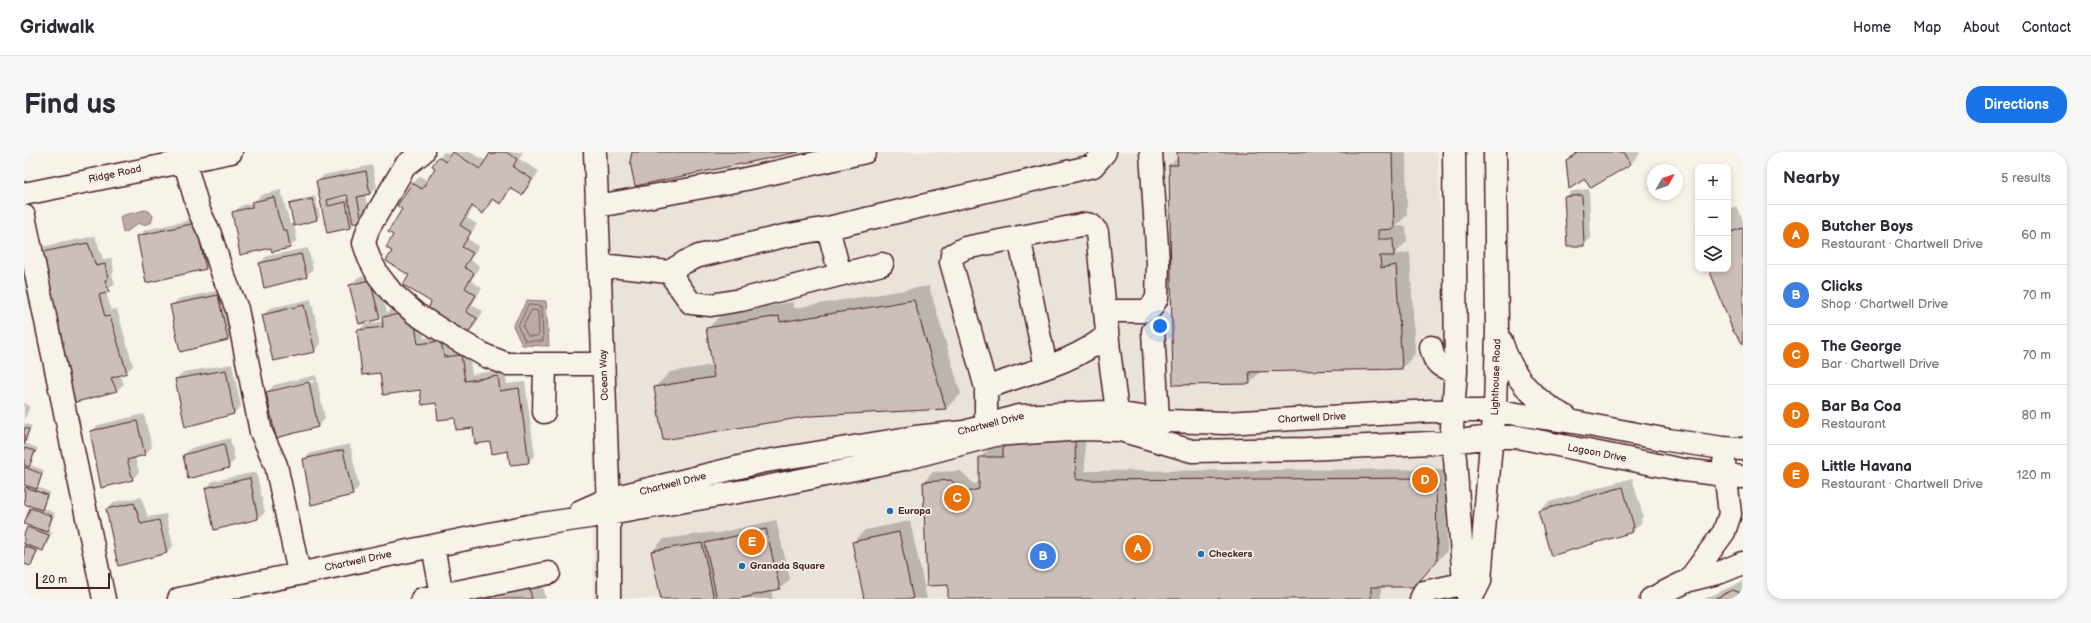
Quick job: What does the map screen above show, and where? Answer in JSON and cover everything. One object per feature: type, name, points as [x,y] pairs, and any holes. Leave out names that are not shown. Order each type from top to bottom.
[{"type":"street","name":"Ridge Road","points":[[24,194],[184,160],[231,152]]},
{"type":"street","points":[[424,152],[405,166],[368,229],[364,243],[369,258],[378,275],[392,293],[416,314],[486,356],[507,364],[603,364]]},
{"type":"street","name":"Ocean Way","points":[[595,152],[609,507],[609,599]]},
{"type":"street","points":[[598,206],[741,180],[865,152]]},
{"type":"street","points":[[600,265],[669,272],[685,262],[699,256],[784,236],[828,228],[1094,166],[1105,152]]},
{"type":"street","points":[[1105,311],[1143,311],[1151,308],[1157,298],[1158,263],[1151,152]]},
{"type":"street","points":[[1421,599],[1424,592],[1471,591],[1457,472],[1451,442],[1456,371],[1454,152]]},
{"type":"street","name":"Lighthouse Road","points":[[1471,591],[1495,411],[1497,330],[1495,152]]},
{"type":"street","points":[[184,160],[199,211],[209,229],[223,275],[237,309],[261,432],[276,465],[299,573]]},
{"type":"street","points":[[24,216],[104,599]]},
{"type":"street","points":[[984,432],[986,388],[951,262],[952,255],[965,248],[1086,224],[1095,228],[1097,232],[1107,335],[1119,422]]},
{"type":"street","points":[[828,228],[840,274]]},
{"type":"street","points":[[1019,237],[1046,367]]},
{"type":"street","points":[[669,272],[691,303],[710,305],[741,300],[882,264]]},
{"type":"street","points":[[1497,330],[1508,362],[1532,395],[1545,406],[1574,422]]},
{"type":"street","points":[[1153,331],[1158,419]]},
{"type":"street","points":[[986,388],[1046,367],[1085,351],[1107,335]]},
{"type":"street","points":[[1431,347],[1435,362],[1439,366],[1456,371]]},
{"type":"street","points":[[544,412],[545,365]]},
{"type":"street","points":[[1454,410],[1495,411],[1574,422],[1668,440],[1733,448],[1736,515],[1689,580]]},
{"type":"street","name":"Chartwell Drive","points":[[1119,422],[1158,419],[1225,423],[1454,410]]},
{"type":"street","name":"Chartwell Drive","points":[[179,599],[561,520],[609,507],[851,470],[904,459],[984,432],[1018,416],[1070,413],[1119,422],[1192,451],[1306,449],[1451,442]]},
{"type":"street","name":"Lagoon Drive","points":[[1451,442],[1491,437],[1518,437],[1683,470],[1734,476]]},
{"type":"street","points":[[433,546],[432,597],[549,573]]},
{"type":"street","points":[[1651,599],[1689,580],[1721,572],[1743,563]]},
{"type":"shaded area","points":[[593,152],[1438,152],[1445,344],[1450,599],[593,599]]},
{"type":"water","points":[[144,210],[149,211],[153,216],[151,223],[143,225],[138,223],[123,233],[120,217]]},
{"type":"water","points":[[527,300],[546,301],[549,346],[522,345],[513,326]]},
{"type":"building","points":[[453,152],[480,169],[490,153],[493,155],[495,152],[506,152],[517,159],[513,167],[532,179],[522,195],[510,188],[501,204],[492,199],[483,214],[472,206],[460,225],[471,232],[462,247],[473,253],[464,267],[474,273],[465,288],[476,295],[466,312],[477,318],[468,334],[428,309],[431,302],[403,285],[409,275],[386,261],[392,251],[386,248],[393,235],[388,232],[402,209],[397,206],[412,183],[422,189],[435,168],[432,166],[438,157],[446,162]]},
{"type":"building","points":[[632,152],[799,152],[635,186],[630,162]]},
{"type":"building","points":[[1177,152],[1392,152],[1394,229],[1378,230],[1378,239],[1393,239],[1394,256],[1380,256],[1381,268],[1396,265],[1402,369],[1249,372],[1250,384],[1173,385],[1169,165],[1178,165]]},
{"type":"building","points":[[1579,152],[1624,152],[1631,164],[1591,188],[1585,179],[1569,189],[1566,160]]},
{"type":"building","points":[[366,171],[370,194],[357,197],[362,221],[353,223],[347,195],[327,200],[328,206],[346,202],[351,228],[327,233],[316,181]]},
{"type":"building","points":[[1582,195],[1584,246],[1567,246],[1564,197]]},
{"type":"building","points":[[274,197],[283,230],[287,230],[290,248],[272,252],[271,248],[240,255],[232,212],[252,207],[252,202]]},
{"type":"building","points":[[312,199],[317,220],[294,226],[289,204]]},
{"type":"building","points":[[196,223],[206,269],[146,283],[137,236]]},
{"type":"building","points":[[1743,228],[1743,344],[1733,331],[1710,272],[1731,272],[1731,232]]},
{"type":"building","points":[[88,243],[96,266],[105,264],[108,279],[105,280],[109,292],[99,295],[105,317],[110,316],[127,373],[111,378],[117,391],[69,404],[37,253]]},
{"type":"building","points":[[301,254],[307,277],[264,288],[259,263]]},
{"type":"building","points":[[370,280],[380,319],[359,324],[349,285]]},
{"type":"building","points":[[218,295],[228,340],[180,352],[170,305]]},
{"type":"building","points":[[914,300],[946,409],[811,416],[663,440],[654,387],[714,377],[706,328],[779,316],[780,322]]},
{"type":"building","points":[[304,305],[315,352],[273,361],[262,315]]},
{"type":"building","points":[[413,312],[418,344],[441,341],[444,357],[461,355],[465,381],[498,376],[500,391],[519,388],[529,463],[510,465],[508,451],[492,454],[490,442],[475,444],[473,428],[456,430],[455,418],[438,420],[436,403],[422,405],[420,390],[383,395],[380,373],[362,375],[357,330],[383,327],[382,317]]},
{"type":"building","points":[[226,370],[234,414],[185,427],[175,379]]},
{"type":"building","points":[[309,382],[318,427],[276,438],[266,392]]},
{"type":"building","points":[[137,421],[145,455],[127,460],[133,480],[101,488],[90,431]]},
{"type":"building","points":[[24,428],[29,429],[24,445]]},
{"type":"building","points":[[1003,441],[1075,441],[1076,480],[1436,478],[1437,561],[1414,587],[1371,587],[1371,599],[948,599],[948,585],[927,586],[923,482],[951,480],[964,493],[979,489],[979,457],[1003,457]]},
{"type":"building","points":[[224,444],[229,468],[188,479],[183,455]]},
{"type":"building","points":[[24,448],[35,451],[29,467],[24,465]]},
{"type":"building","points":[[343,450],[353,495],[311,505],[303,459]]},
{"type":"building","points":[[24,467],[42,474],[37,489],[24,485]]},
{"type":"building","points":[[250,478],[258,519],[214,530],[205,488]]},
{"type":"building","points":[[25,487],[47,495],[42,510],[24,504]]},
{"type":"building","points":[[1623,487],[1634,527],[1632,528],[1633,532],[1551,556],[1538,511]]},
{"type":"building","points":[[134,503],[141,524],[159,520],[167,553],[118,566],[106,509]]},
{"type":"building","points":[[30,508],[52,516],[47,532],[24,524]]},
{"type":"building","points":[[27,527],[49,535],[43,551],[24,544],[24,535]]},
{"type":"building","name":"Granada Square","points":[[766,529],[780,589],[738,599],[717,599],[705,543]]},
{"type":"building","points":[[899,532],[913,599],[864,599],[852,542]]},
{"type":"building","points":[[702,543],[714,599],[661,599],[651,551]]},
{"type":"building","points":[[24,546],[37,551],[31,566],[24,564]]},
{"type":"building","points":[[529,586],[532,599],[478,599],[483,596]]},
{"type":"building","points":[[1733,590],[1743,594],[1743,599],[1714,599]]},
{"type":"place","name":"Bar Ba Coa","points":[[1425,480]]},
{"type":"place","name":"The George","points":[[957,498]]},
{"type":"place","name":"Europa","points":[[890,511]]},
{"type":"place","name":"Little Havana","points":[[752,542]]},
{"type":"place","name":"Butcher Boys","points":[[1138,548]]},
{"type":"place","name":"Checkers","points":[[1201,554]]},
{"type":"place","name":"Clicks","points":[[1043,556]]},
{"type":"place","name":"Granada Square","points":[[742,566]]}]
